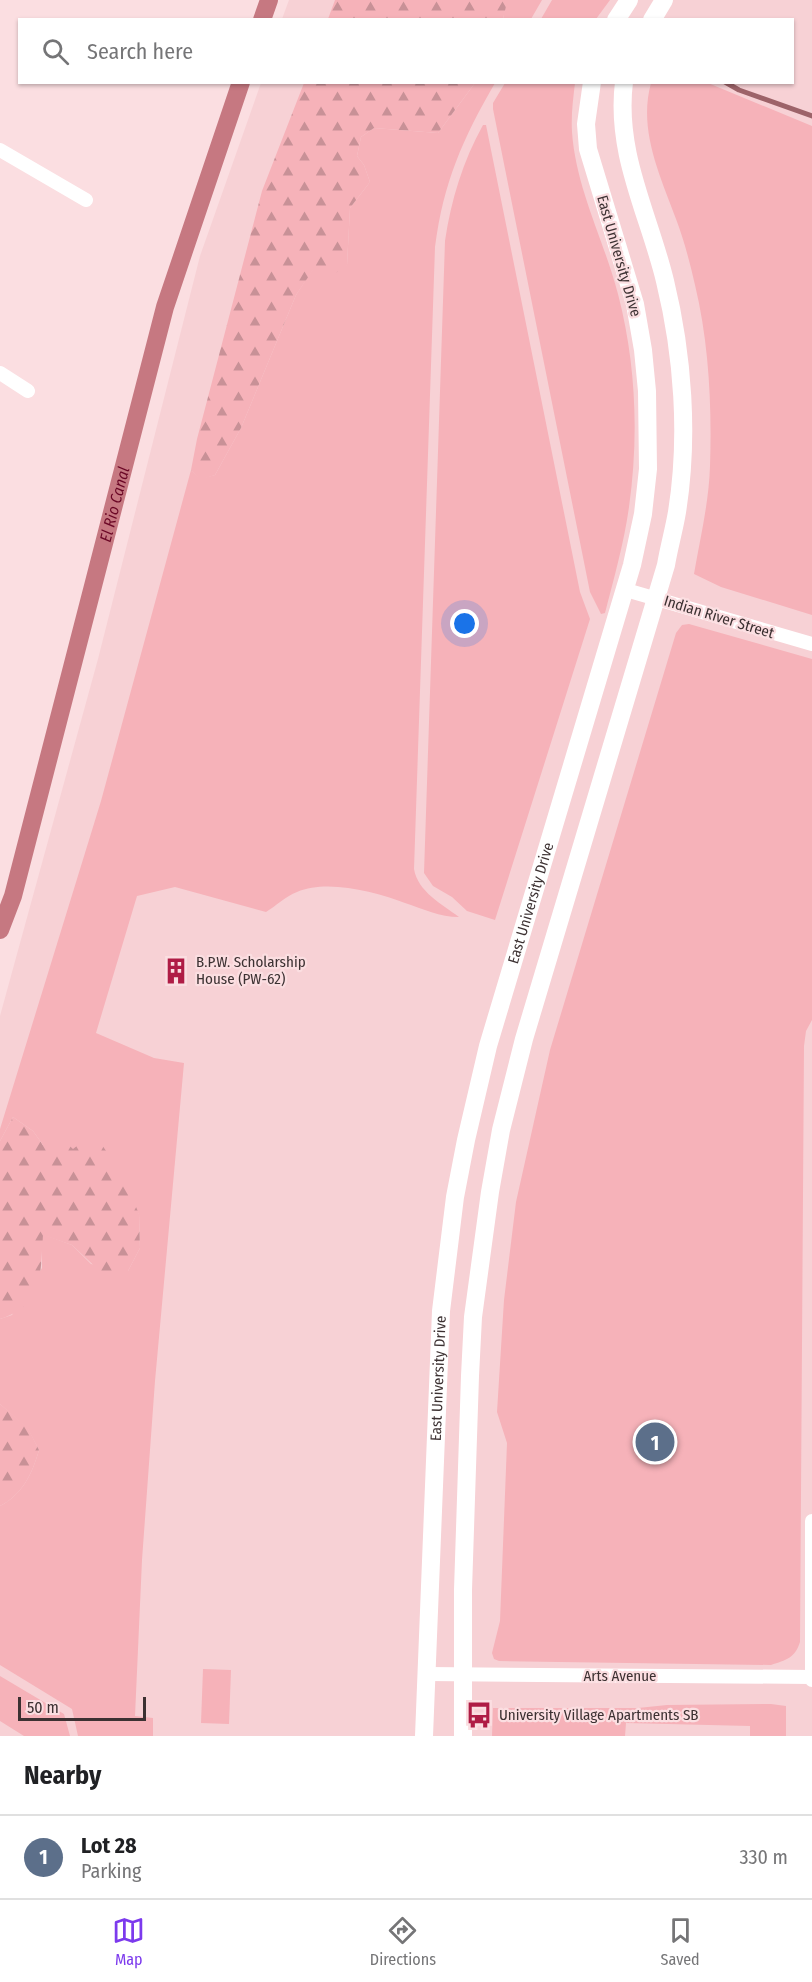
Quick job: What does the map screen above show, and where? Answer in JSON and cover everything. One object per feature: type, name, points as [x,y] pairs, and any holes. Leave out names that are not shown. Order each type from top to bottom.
[{"type":"street","points":[[617,18],[629,0]]},
{"type":"street","points":[[653,18],[664,0]]},
{"type":"street","name":"East University Drive","points":[[424,1736],[441,1311],[455,1197],[488,1046],[626,590],[643,514],[648,469],[647,391],[635,304],[588,149],[586,124],[592,84]]},
{"type":"street","name":"East University Drive","points":[[463,1736],[463,1590],[470,1376],[473,1317],[490,1192],[511,1085],[656,598],[677,511],[682,465],[680,381],[672,317],[665,280],[628,164],[623,135],[624,84]]},
{"type":"street","points":[[0,150],[86,200]]},
{"type":"street","points":[[0,373],[28,391]]},
{"type":"street","name":"Indian River Street","points":[[626,590],[812,644]]},
{"type":"street","points":[[812,1521],[812,1678]]},
{"type":"street","name":"Arts Avenue","points":[[427,1674],[812,1678]]},
{"type":"shaded area","points":[[289,0],[812,0],[812,1736],[0,1736],[0,1016],[98,659],[200,256],[261,84],[794,84],[794,18],[282,18]]},
{"type":"green space","points":[[335,0],[506,0],[507,2],[503,18],[328,18]]},
{"type":"green space","points":[[506,0],[542,0],[532,18],[503,18]]},
{"type":"green space","points":[[552,0],[610,0],[597,18],[542,18]]},
{"type":"green space","points":[[304,84],[474,84],[438,133],[374,128],[361,137],[357,156],[364,165],[370,182],[350,208],[347,265],[333,275],[313,270],[296,295],[241,428],[215,475],[200,480],[191,470],[197,439],[262,191]]},
{"type":"green space","points":[[474,84],[494,84],[464,142],[449,181],[435,247],[414,869],[416,877],[426,891],[459,917],[438,914],[366,891],[337,887],[309,888],[297,892],[266,912],[175,887],[137,896],[96,1033],[154,1058],[184,1063],[155,1381],[142,1560],[135,1716],[153,1718],[153,1736],[78,1736],[72,1709],[0,1665],[0,1506],[15,1496],[26,1482],[39,1450],[28,1429],[0,1404],[0,1319],[12,1315],[42,1268],[42,1234],[72,1245],[91,1264],[128,1271],[140,1248],[139,1214],[72,1149],[43,1145],[33,1131],[13,1117],[0,1141],[0,1129],[101,801],[191,470],[200,479],[215,475],[241,428],[296,295],[313,269],[347,265],[350,208],[370,182],[364,165],[357,156],[361,137],[374,128],[438,133]]},
{"type":"green space","points":[[504,84],[575,84],[572,132],[575,153],[585,194],[618,294],[629,346],[634,400],[634,453],[627,520],[605,613],[601,614],[590,592],[493,103]]},
{"type":"green space","points":[[651,84],[710,84],[812,126],[812,615],[721,587],[694,574],[706,507],[711,443],[704,329],[682,235],[653,152],[647,118]]},
{"type":"green space","points":[[483,125],[486,125],[580,592],[590,619],[495,920],[467,911],[452,897],[433,886],[424,873],[445,241],[459,181],[469,153]]},
{"type":"green space","points":[[689,624],[812,659],[812,1020],[806,1031],[804,1046],[800,1642],[793,1655],[771,1665],[499,1661],[494,1659],[492,1653],[500,1621],[507,1443],[497,1412],[504,1300],[516,1202],[550,1050],[676,633],[682,625]]},
{"type":"green space","points":[[13,1117],[33,1131],[43,1145],[62,1139],[73,1149],[90,1136],[100,1142],[123,1176],[139,1214],[140,1248],[128,1271],[106,1277],[72,1245],[43,1235],[40,1274],[33,1296],[15,1313],[0,1319],[0,1141]]},
{"type":"green space","points":[[0,1404],[28,1428],[39,1450],[26,1482],[15,1496],[0,1506]]},
{"type":"green space","points":[[203,1669],[231,1670],[229,1724],[201,1723]]},
{"type":"green space","points":[[0,1676],[64,1714],[70,1736],[24,1736],[0,1721]]},
{"type":"green space","points":[[771,1704],[786,1706],[786,1736],[750,1736],[750,1726],[626,1723],[625,1736],[492,1736],[493,1708],[638,1708],[667,1705]]},
{"type":"waterway","name":"El Rio Canal","points":[[263,18],[269,0]]},
{"type":"waterway","name":"El Rio Canal","points":[[0,930],[13,896],[165,307],[240,84]]},
{"type":"waterway","points":[[728,84],[739,90],[812,116]]},
{"type":"place","name":"B.P.W. Scholarship House (PW-62)","points":[[176,971]]},
{"type":"place","name":"Lot 28","points":[[655,1442]]},
{"type":"place","name":"University Village Apartments SB","points":[[479,1715]]}]
